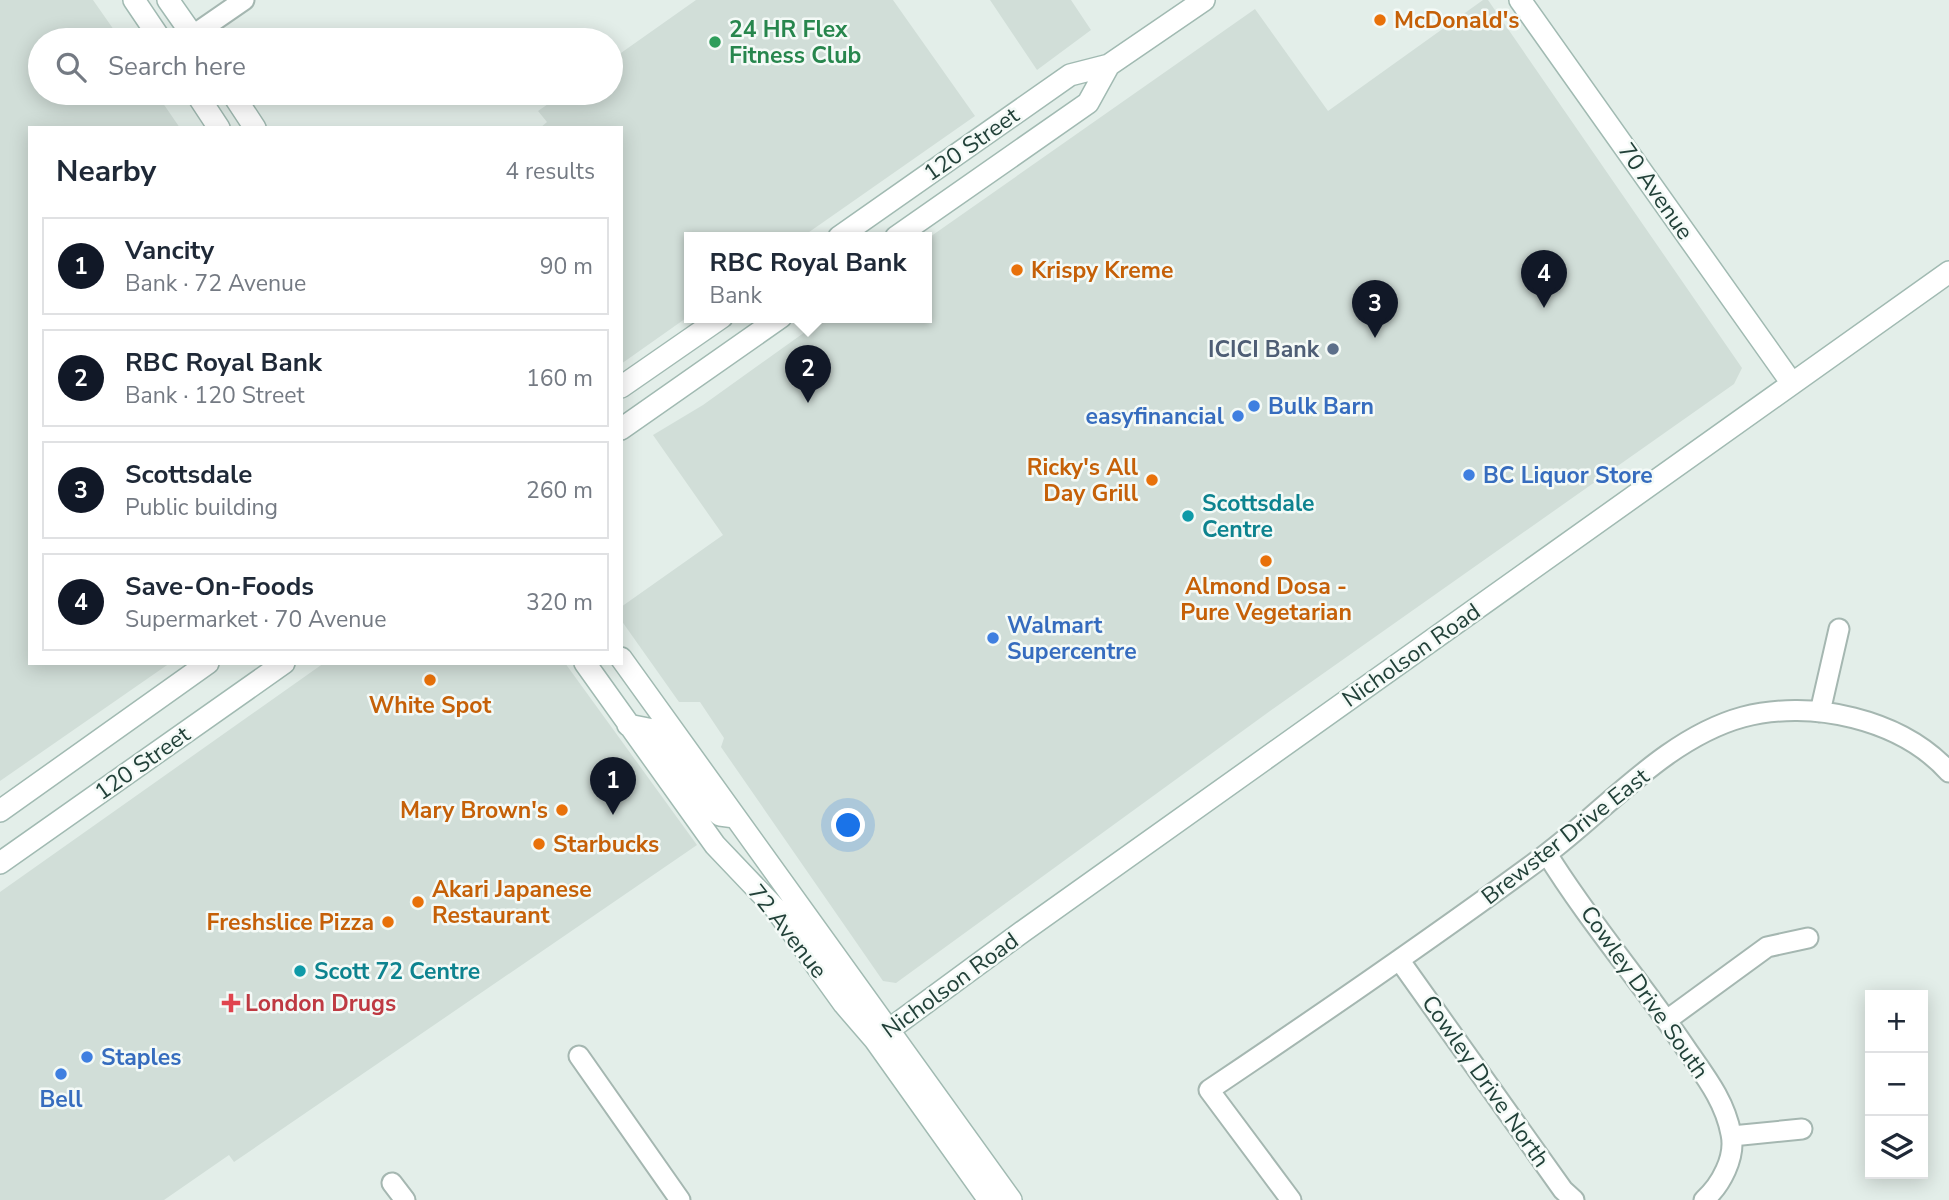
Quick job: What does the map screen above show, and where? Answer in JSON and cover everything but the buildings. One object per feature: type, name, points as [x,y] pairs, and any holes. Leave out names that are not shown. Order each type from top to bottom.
[{"type":"main road","points":[[134,0],[153,28]]},
{"type":"main road","points":[[169,0],[186,28]]},
{"type":"main road","name":"120 Street","points":[[846,232],[1070,75],[1109,65],[1204,0]]},
{"type":"main road","name":"70 Avenue","points":[[1520,0],[1791,382]]},
{"type":"main road","name":"120 Street","points":[[903,232],[1088,103],[1109,65]]},
{"type":"main road","points":[[204,105],[218,126]]},
{"type":"main road","points":[[240,105],[254,126]]},
{"type":"main road","name":"Nicholson Road","points":[[881,1035],[1791,382],[1949,272]]},
{"type":"main road","points":[[623,386],[713,323]]},
{"type":"main road","points":[[623,428],[772,323]]},
{"type":"main road","name":"72 Avenue","points":[[623,661],[737,817],[989,1200]]},
{"type":"main road","name":"120 Street","points":[[0,811],[205,665]]},
{"type":"main road","name":"120 Street","points":[[0,863],[281,665]]},
{"type":"main road","name":"72 Avenue","points":[[585,665],[715,845],[775,908],[844,1004],[881,1035],[1012,1200]]},
{"type":"main road","points":[[628,725],[653,730],[702,798],[720,815],[737,817]]},
{"type":"street","points":[[207,28],[244,0]]},
{"type":"street","points":[[1820,712],[1839,629]]},
{"type":"street","name":"Brewster Drive East","points":[[1291,1200],[1209,1090],[1400,961],[1547,854],[1686,742],[1743,717],[1799,710],[1820,712],[1861,721],[1903,736],[1939,761],[1949,772]]},
{"type":"street","name":"Cowley Drive South","points":[[1547,854],[1667,1020],[1723,1103],[1732,1136],[1729,1162],[1709,1196]]},
{"type":"street","points":[[1667,1020],[1767,947],[1808,938]]},
{"type":"street","name":"Cowley Drive North","points":[[1400,961],[1563,1190],[1573,1200]]},
{"type":"street","points":[[579,1056],[680,1200]]},
{"type":"street","points":[[1732,1136],[1802,1129]]},
{"type":"street","points":[[392,1183],[405,1200]]},
{"type":"shaded area","points":[[0,0],[93,0],[113,28],[28,28],[28,105],[164,105],[179,126],[28,126],[28,665],[167,665],[0,781]]},
{"type":"shaded area","points":[[696,0],[893,0],[975,116],[809,232],[684,232],[684,320],[623,363],[623,126],[542,126],[547,122],[538,111],[547,105],[623,105],[623,52]]},
{"type":"shaded area","points":[[990,0],[1071,0],[1091,30],[1037,70]]},
{"type":"shaded area","name":"Scottsdale Centre","points":[[1483,0],[1488,0],[1742,368],[1734,384],[1270,711],[896,983],[883,981],[721,747],[724,738],[700,702],[679,702],[623,623],[623,606],[723,535],[653,435],[703,405],[818,323],[932,323],[932,235],[1255,9],[1328,111]]},
{"type":"shaded area","name":"Scott 72 Centre","points":[[321,665],[566,665],[697,845],[234,1162],[229,1155],[164,1200],[0,1200],[0,892]]},
{"type":"place","name":"McDonald's","points":[[1380,20]]},
{"type":"place","name":"24 HR Flex Fitness Club","points":[[715,42]]},
{"type":"place","name":"Krispy Kreme","points":[[1017,270]]},
{"type":"place","name":"Save-On-Foods","points":[[1544,308]]},
{"type":"place","name":"Scottsdale","points":[[1375,338]]},
{"type":"place","name":"ICICI Bank","points":[[1333,349]]},
{"type":"place","name":"RBC Royal Bank","points":[[808,403]]},
{"type":"place","name":"Bulk Barn","points":[[1254,406]]},
{"type":"place","name":"easyfinancial","points":[[1238,416]]},
{"type":"place","name":"BC Liquor Store","points":[[1469,475]]},
{"type":"place","name":"Ricky's All Day Grill","points":[[1152,480]]},
{"type":"place","name":"Scottsdale Centre","points":[[1188,516]]},
{"type":"place","name":"Almond Dosa - Pure Vegetarian","points":[[1266,561]]},
{"type":"place","name":"Walmart Supercentre","points":[[993,638]]},
{"type":"place","name":"White Spot","points":[[430,680]]},
{"type":"place","name":"Mary Brown's","points":[[562,810]]},
{"type":"place","name":"Vancity","points":[[613,815]]},
{"type":"place","name":"Starbucks","points":[[539,844]]},
{"type":"place","name":"Akari Japanese Restaurant","points":[[418,902]]},
{"type":"place","name":"Freshslice Pizza","points":[[388,922]]},
{"type":"place","name":"Scott 72 Centre","points":[[300,971]]},
{"type":"place","name":"London Drugs","points":[[231,1003]]},
{"type":"place","name":"Staples","points":[[87,1057]]},
{"type":"place","name":"Bell","points":[[61,1074]]}]
